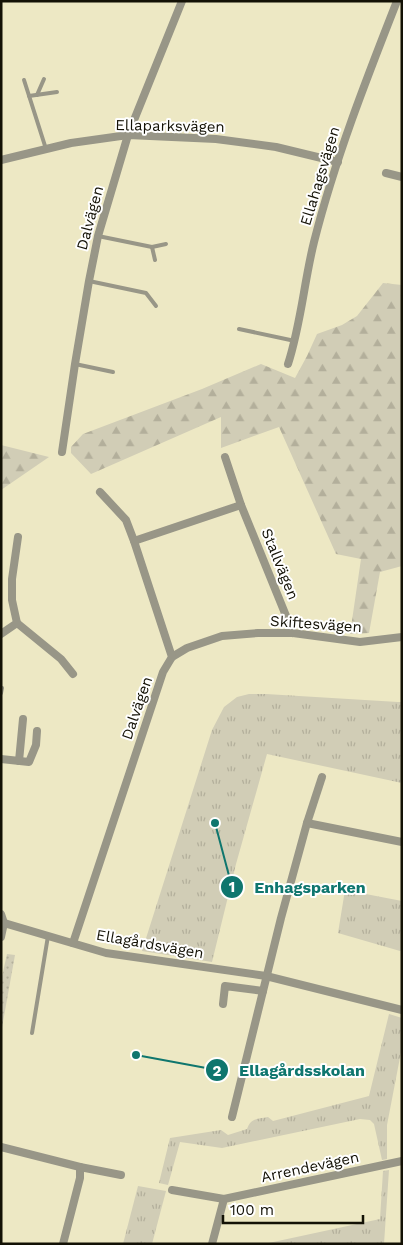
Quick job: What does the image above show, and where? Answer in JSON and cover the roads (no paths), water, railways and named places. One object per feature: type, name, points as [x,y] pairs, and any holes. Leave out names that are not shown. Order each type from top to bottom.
[{"type":"street","name":"Dalvägen","points":[[62,452],[75,364],[98,236],[128,136],[182,1]]},
{"type":"street","name":"Ellahagsvägen","points":[[288,364],[295,341],[314,243],[338,162],[397,1]]},
{"type":"street","name":"Ellaparksvägen","points":[[1,160],[71,143],[128,136],[216,139],[276,147],[338,162]]},
{"type":"street","points":[[386,173],[402,177]]},
{"type":"street","name":"Stallvägen","points":[[225,457],[241,505],[294,633]]},
{"type":"street","points":[[100,492],[126,520],[172,657]]},
{"type":"street","points":[[134,541],[241,505]]},
{"type":"street","points":[[18,537],[12,579],[12,600],[17,623],[60,659],[73,674]]},
{"type":"street","points":[[1,634],[17,623]]},
{"type":"street","name":"Skiftesvägen","points":[[172,657],[187,648],[222,636],[294,633],[360,642],[402,637]]},
{"type":"street","name":"Dalvägen","points":[[73,943],[163,672],[172,657]]},
{"type":"street","points":[[19,761],[23,719]]},
{"type":"street","points":[[1,759],[29,762],[36,745],[37,731]]},
{"type":"street","points":[[232,1117],[266,976],[307,823],[322,777]]},
{"type":"street","points":[[307,823],[402,842]]},
{"type":"street","points":[[1,914],[3,923],[1,937]]},
{"type":"street","name":"Ellagårdsvägen","points":[[3,923],[106,953],[266,976],[402,1010]]},
{"type":"street","points":[[223,1004],[225,986],[263,992]]},
{"type":"street","points":[[1,1147],[80,1167],[121,1175]]},
{"type":"street","name":"Arrendevägen","points":[[172,1190],[224,1199],[402,1162]]},
{"type":"street","points":[[63,1244],[80,1178],[80,1167]]},
{"type":"street","points":[[212,1244],[224,1199]]},
{"type":"lane","points":[[37,95],[44,79]]},
{"type":"lane","points":[[24,80],[46,149]]},
{"type":"lane","points":[[29,96],[57,92]]},
{"type":"lane","points":[[98,236],[152,247],[166,244]]},
{"type":"lane","points":[[152,247],[155,260]]},
{"type":"lane","points":[[89,281],[146,293],[156,306]]},
{"type":"lane","points":[[239,329],[295,341]]},
{"type":"lane","points":[[75,364],[113,372]]},
{"type":"lane","points":[[32,1032],[48,936]]},
{"type":"place","name":"Enhagsparken","points":[[215,823]]},
{"type":"place","name":"Ellagårdsskolan","points":[[136,1055]]}]
